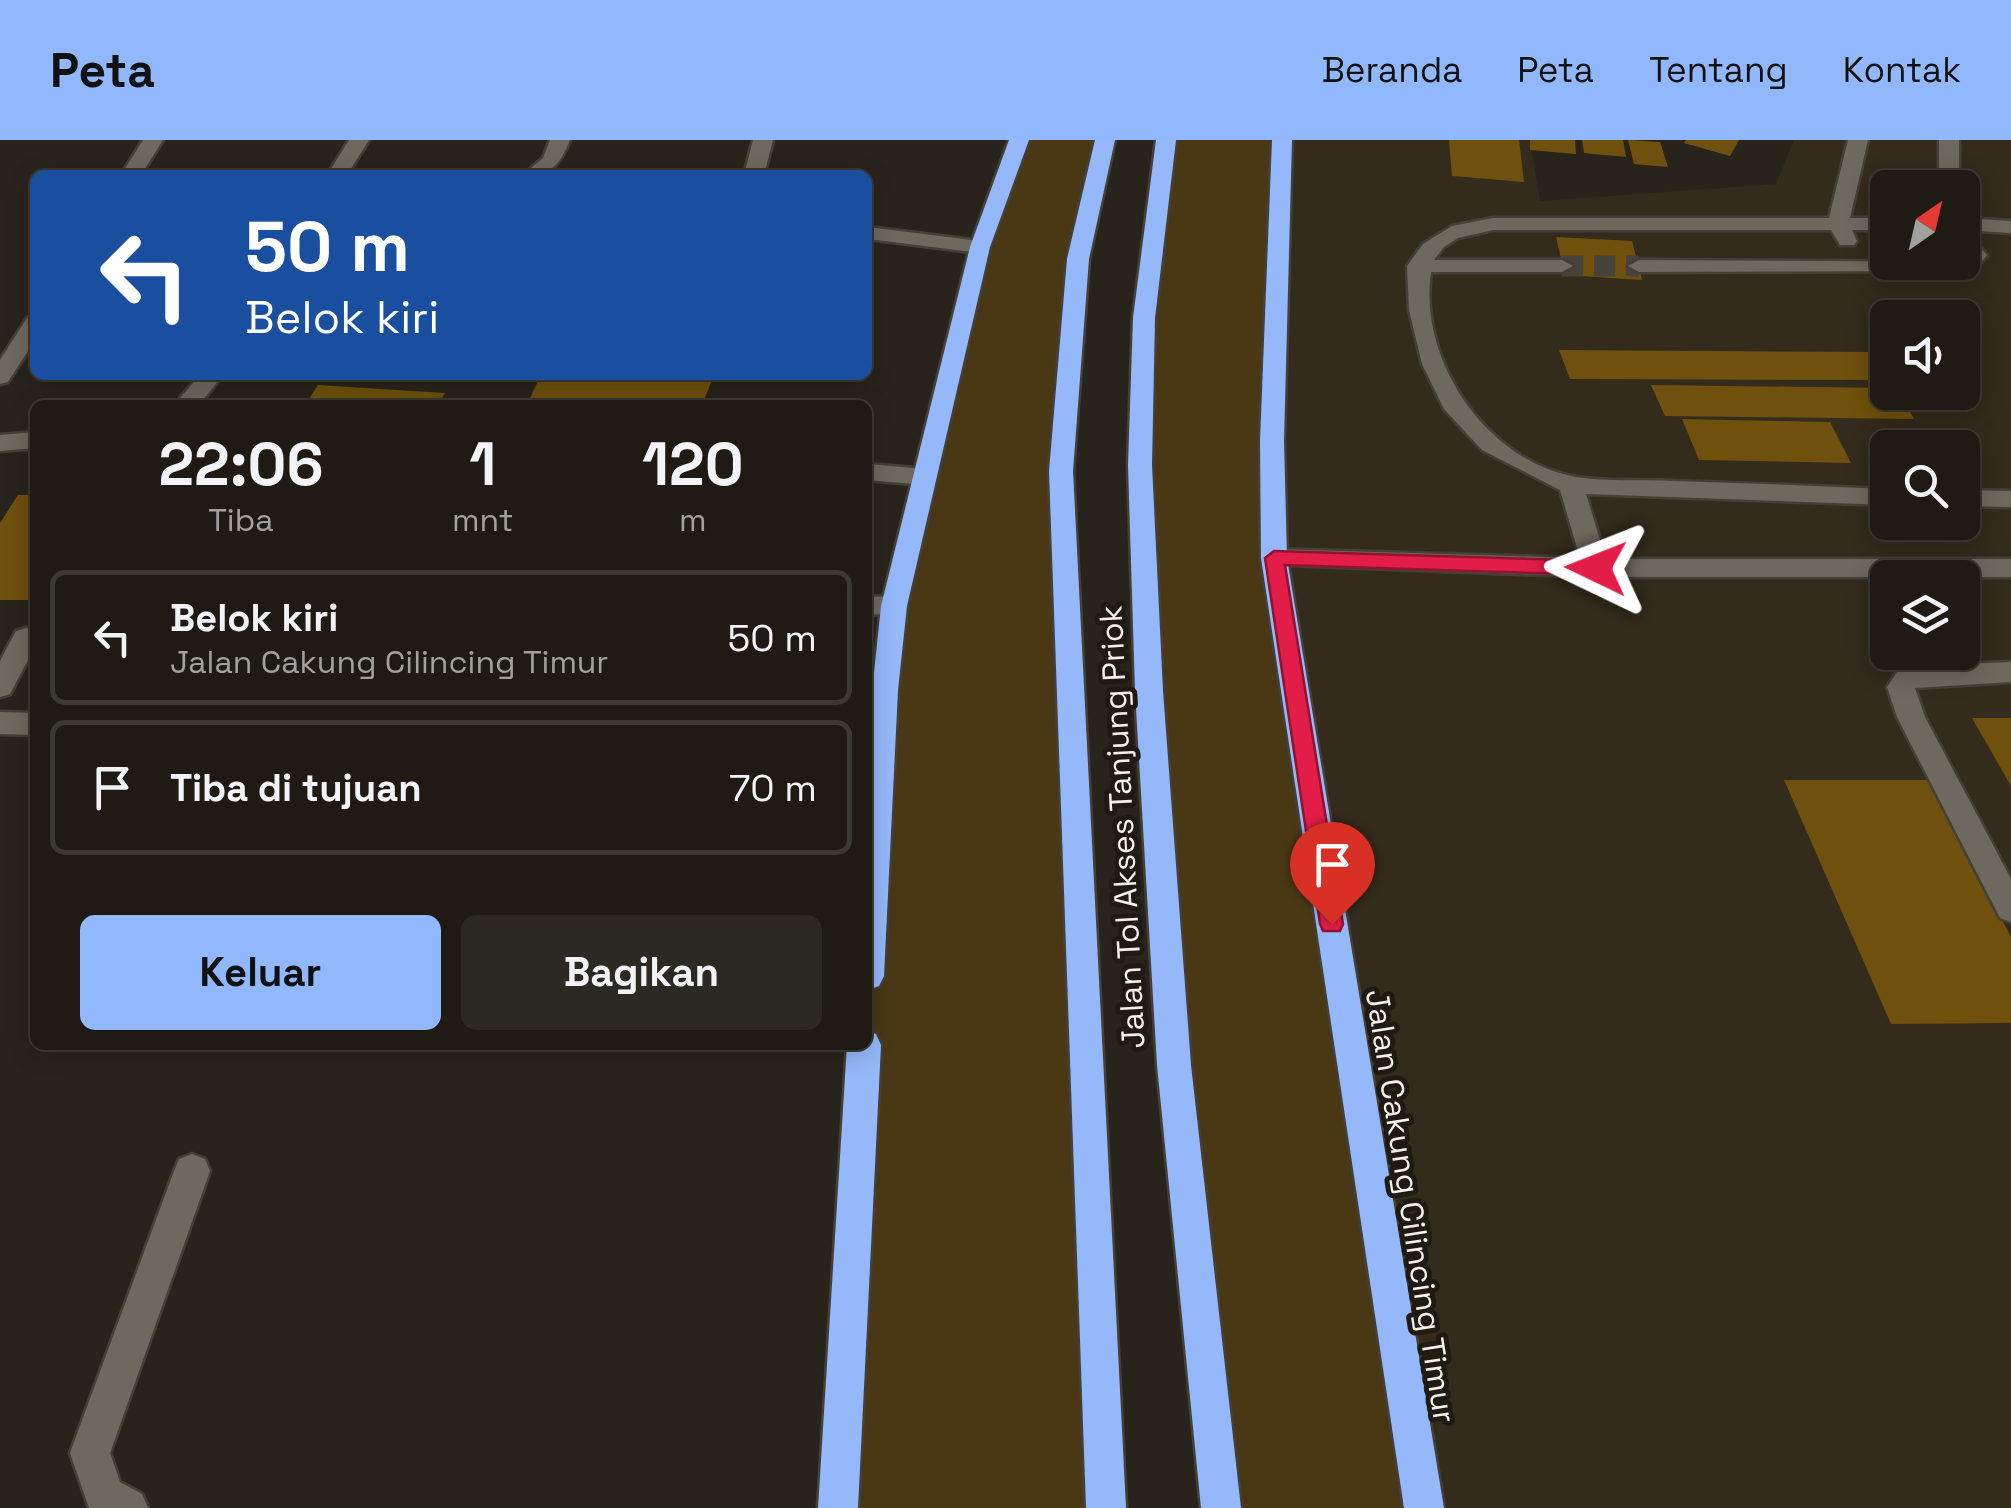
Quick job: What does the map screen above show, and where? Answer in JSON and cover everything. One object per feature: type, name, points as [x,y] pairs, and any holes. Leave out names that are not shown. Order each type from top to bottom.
[{"type":"highway","points":[[872,833],[881,606],[924,477],[980,247],[1019,140]]},
{"type":"highway","name":"Jalan Tol Akses Tanjung Priok","points":[[1106,140],[1078,260],[1062,471],[1106,1508]]},
{"type":"highway","name":"Jalan Tol Akses Tanjung Priok","points":[[1166,140],[1144,318],[1142,536],[1174,1065],[1220,1508]]},
{"type":"highway","name":"Jalan Cakung Cilincing Timur","points":[[1282,140],[1272,441],[1274,558],[1424,1508]]},
{"type":"highway","points":[[838,1508],[864,1050]]},
{"type":"lane","points":[[134,170],[154,140]]},
{"type":"lane","points":[[340,170],[359,140]]},
{"type":"lane","points":[[539,170],[551,161],[560,140]]},
{"type":"lane","points":[[755,170],[763,140]]},
{"type":"lane","points":[[1858,140],[1838,224],[1860,266]]},
{"type":"lane","points":[[1949,140],[1949,170]]},
{"type":"lane","points":[[1870,224],[1493,224],[1444,236],[1428,249],[1418,266],[1425,346],[1447,397],[1465,423],[1507,459],[1571,485],[1870,496]]},
{"type":"lane","points":[[1980,225],[2011,227]]},
{"type":"lane","points":[[872,234],[980,247]]},
{"type":"lane","points":[[1418,266],[1562,266]]},
{"type":"lane","points":[[1639,266],[1870,266]]},
{"type":"lane","points":[[2,371],[30,330]]},
{"type":"lane","points":[[190,400],[208,380]]},
{"type":"lane","points":[[0,443],[30,440]]},
{"type":"lane","points":[[872,472],[924,477]]},
{"type":"lane","points":[[1571,485],[1596,568]]},
{"type":"lane","points":[[1980,498],[2011,499]]},
{"type":"lane","points":[[1274,558],[1596,568],[2011,568]]},
{"type":"lane","points":[[0,687],[20,638]]},
{"type":"lane","points":[[2011,672],[1909,676],[1901,688],[1911,717],[2011,909]]},
{"type":"lane","points":[[0,724],[30,724]]},
{"type":"lane","points":[[128,1508],[104,1496],[90,1453],[192,1171]]},
{"type":"shaded area","points":[[1019,140],[1106,140],[1078,259],[1061,471],[1107,1508],[842,1508],[866,1050],[872,1050],[872,924],[884,690],[980,247]]},
{"type":"shaded area","points":[[1167,140],[1282,140],[1273,491],[1424,1508],[1221,1508],[1141,409]]},
{"type":"shaded area","points":[[1280,140],[1530,140],[1540,201],[1776,184],[1794,140],[2011,140],[2011,1508],[1443,1508],[1274,558]]},
{"type":"building","points":[[1449,140],[1519,140],[1524,182],[1452,176]]},
{"type":"building","points":[[1530,140],[1575,140],[1576,154],[1530,150]]},
{"type":"building","points":[[1582,140],[1623,140],[1626,157],[1584,153]]},
{"type":"building","points":[[1628,140],[1660,142],[1668,167],[1634,164]]},
{"type":"building","points":[[1739,140],[1730,156],[1684,143]]},
{"type":"building","points":[[1556,237],[1632,241],[1642,280],[1565,275]]},
{"type":"building","points":[[1559,350],[1870,352],[1870,380],[1570,379]]},
{"type":"building","points":[[539,380],[712,380],[704,400],[529,400]]},
{"type":"building","points":[[318,385],[445,393],[441,400],[308,400]]},
{"type":"building","points":[[1651,385],[1870,388],[1870,410],[1909,410],[1914,419],[1665,416]]},
{"type":"building","points":[[1682,419],[1830,422],[1851,463],[1699,460]]},
{"type":"building","points":[[18,495],[30,495],[30,600],[0,600],[0,523]]},
{"type":"building","points":[[1972,718],[2011,718],[2011,786]]},
{"type":"building","points":[[1784,780],[1929,780],[2011,937],[2011,1023],[1891,1024]]},
{"type":"tunnel","points":[[1562,266],[1639,266]]},
{"type":"route","points":[[1332,924],[1274,558],[1596,568]]}]
